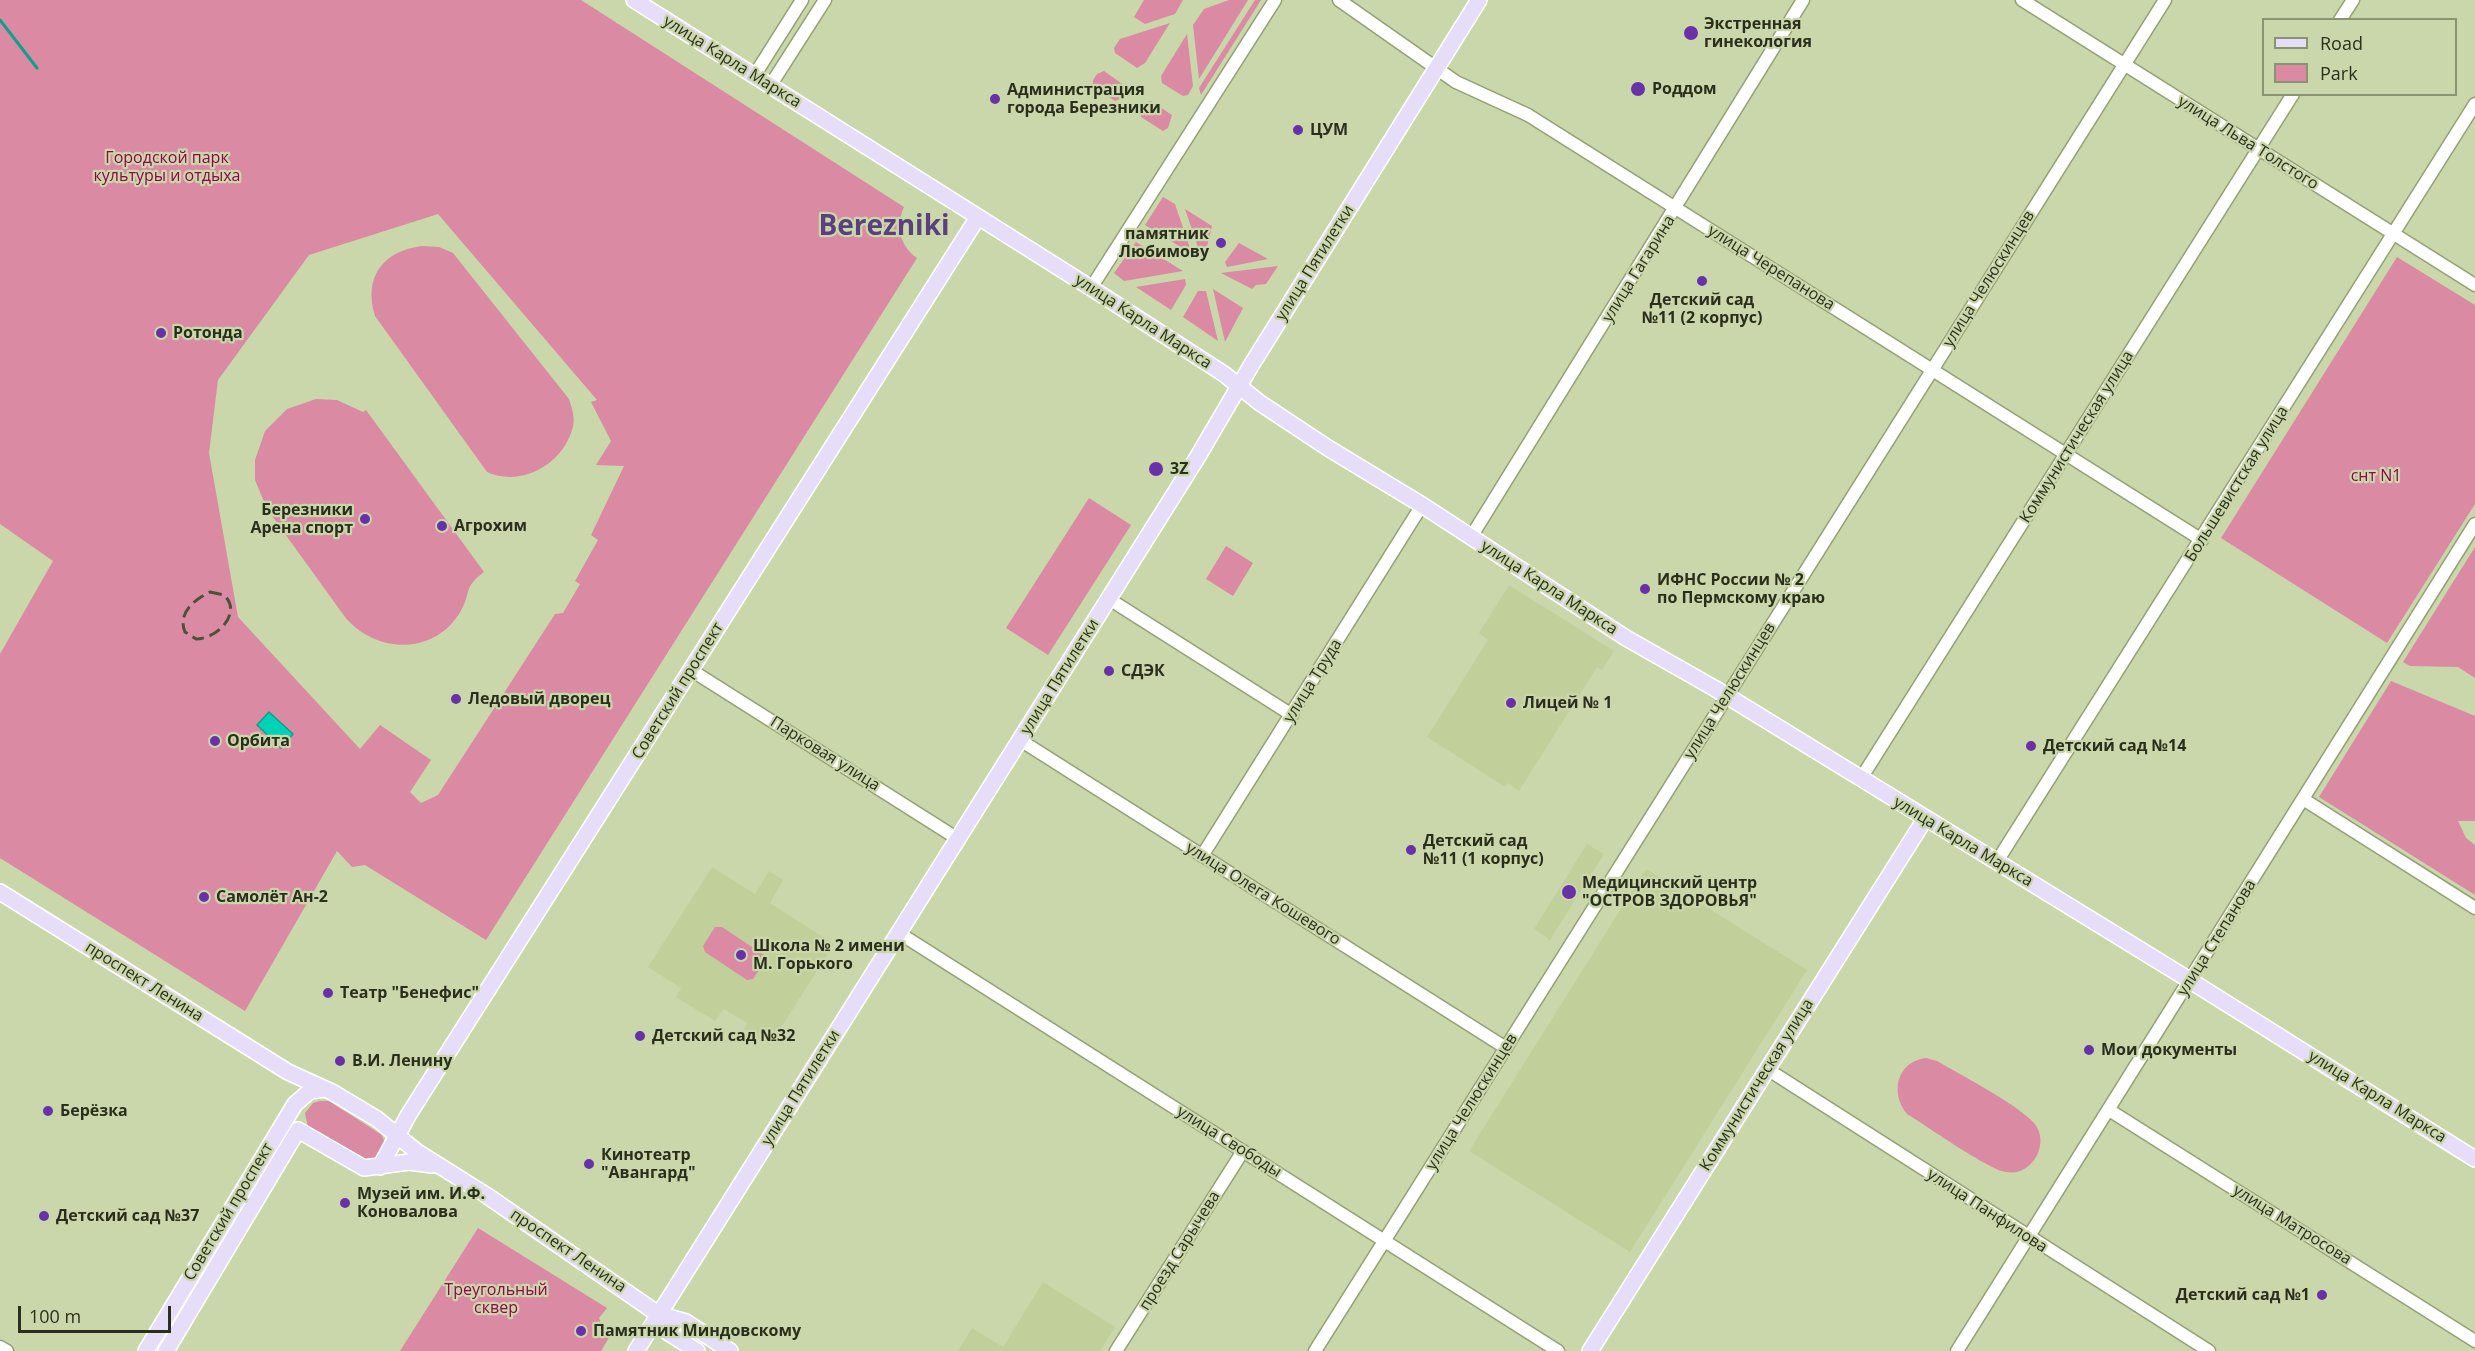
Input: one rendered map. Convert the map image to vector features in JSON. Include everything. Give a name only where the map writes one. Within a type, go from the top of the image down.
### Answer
[{"type":"main road","name":"улица Карла Маркса","points":[[634,0],[1091,288],[1318,442],[1422,505],[1626,638],[2190,980],[2475,1159]]},
{"type":"main road","name":"улица Пятилетки","points":[[636,1351],[1109,599],[1479,0]]},
{"type":"main road","name":"Советский проспект","points":[[380,1167],[409,1114],[978,217]]},
{"type":"main road","name":"Коммунистическая улица","points":[[1590,1351],[1925,819]]},
{"type":"main road","name":"проспект Ленина","points":[[0,892],[288,1072],[325,1089],[377,1119],[446,1170],[658,1314],[686,1322],[730,1351]]},
{"type":"main road","points":[[288,1072],[293,1079],[298,1130]]},
{"type":"main road","name":"Советский проспект","points":[[146,1351],[295,1104],[310,1091],[325,1089]]},
{"type":"main road","name":"Советский проспект","points":[[166,1351],[298,1130]]},
{"type":"main road","name":"проспект Ленина","points":[[298,1130],[356,1165],[370,1169],[421,1162],[446,1170]]},
{"type":"main road","name":"проспект Ленина","points":[[658,1314],[667,1332],[698,1351]]},
{"type":"street","points":[[754,76],[802,0]]},
{"type":"street","points":[[770,86],[825,0]]},
{"type":"street","points":[[1091,288],[1275,0]]},
{"type":"street","name":"улица Черепанова","points":[[1339,0],[1456,82],[1528,115],[1667,205],[1677,209],[2202,540]]},
{"type":"street","name":"улица Гагарина","points":[[1472,537],[1677,209],[1803,0]]},
{"type":"street","name":"улица Льва Толстого","points":[[2022,0],[2475,285]]},
{"type":"street","name":"улица Челюскинцев","points":[[1314,1351],[2165,0]]},
{"type":"street","points":[[2341,18],[2353,0]]},
{"type":"street","name":"Коммунистическая улица","points":[[1860,780],[2292,96]]},
{"type":"street","name":"Большевистская улица","points":[[1996,863],[2202,540],[2475,104]]},
{"type":"street","name":"улица Труда","points":[[1203,856],[1422,505]]},
{"type":"street","name":"улица Степанова","points":[[1957,1351],[2475,524]]},
{"type":"street","points":[[1109,599],[1292,715]]},
{"type":"street","name":"Парковая улица","points":[[691,670],[958,839]]},
{"type":"street","name":"улица Олега Кошевого","points":[[1020,741],[1506,1048]]},
{"type":"street","points":[[2303,800],[2475,908]]},
{"type":"street","name":"улица Свободы","points":[[899,933],[1558,1351]]},
{"type":"street","name":"улица Панфилова","points":[[1767,1069],[2028,1238],[2209,1351]]},
{"type":"street","name":"улица Матросова","points":[[2109,1110],[2475,1341]]},
{"type":"street","name":"проезд Сарычева","points":[[1116,1351],[1243,1151]]},
{"type":"street","points":[[0,1347],[7,1351]]},
{"type":"shaded area","name":"Лицей № 1","points":[[1509,585],[1614,651],[1602,670],[1597,667],[1519,791],[1508,783],[1505,787],[1427,737],[1488,640],[1479,633]]},
{"type":"shaded area","name":"Медицинский центр \"ОСТРОВ ЗДОРОВЬЯ\"","points":[[1587,844],[1604,854],[1550,940],[1534,929]]},
{"type":"shaded area","name":"Школа № 2 имени М. Горького","points":[[712,867],[755,894],[769,871],[783,880],[770,903],[834,944],[770,1045],[744,1029],[747,1023],[724,1009],[715,1021],[676,997],[681,988],[648,967]]},
{"type":"shaded area","points":[[1646,869],[1807,970],[1630,1252],[1469,1151]]},
{"type":"shaded area","points":[[1043,1282],[1115,1327],[1100,1351],[958,1351],[972,1328],[1003,1347]]},
{"type":"green space","name":"Городской парк культуры и отдыха","points":[[0,0],[581,0],[904,207],[900,221],[901,235],[907,248],[917,258],[486,940],[365,865],[352,867],[337,851],[245,1011],[0,858],[0,654],[53,561],[0,524]],"holes":[[[438,214],[597,400],[591,402],[611,441],[596,465],[624,466],[591,535],[598,540],[575,581],[580,584],[563,613],[555,614],[438,795],[421,803],[410,792],[431,760],[380,725],[360,749],[238,617],[209,453],[218,380],[309,255]]]},
{"type":"green space","points":[[1144,0],[1183,0],[1175,14],[1145,24],[1134,17]]},
{"type":"green space","points":[[1229,0],[1248,0],[1199,79],[1193,25],[1204,9]]},
{"type":"green space","points":[[1255,0],[1261,0],[1201,95],[1199,88]]},
{"type":"green space","points":[[1170,23],[1145,63],[1137,68],[1115,53],[1114,48],[1120,39]]},
{"type":"green space","points":[[1187,34],[1193,86],[1188,95],[1183,96],[1162,83],[1161,76]]},
{"type":"green space","points":[[1104,71],[1125,86],[1120,99],[1115,101],[1093,87],[1093,80],[1097,74]]},
{"type":"green space","points":[[1151,101],[1172,115],[1168,128],[1163,131],[1141,117],[1140,110],[1144,103]]},
{"type":"green space","points":[[1163,197],[1175,204],[1192,254],[1145,225]]},
{"type":"green space","points":[[1185,209],[1212,226],[1206,251],[1200,253]]},
{"type":"green space","points":[[1136,242],[1183,271],[1124,281],[1114,273]]},
{"type":"green space","points":[[1239,243],[1268,259],[1227,267],[1225,262]]},
{"type":"green space","points":[[422,246],[439,247],[453,253],[569,399],[574,422],[567,443],[559,454],[538,470],[513,477],[487,472],[375,316],[372,289],[379,268],[397,254]]},
{"type":"green space","name":"снт N1","points":[[2397,257],[2475,305],[2475,504],[2387,643],[2221,538]]},
{"type":"green space","points":[[1278,266],[1266,284],[1256,285],[1252,289],[1221,273]]},
{"type":"green space","points":[[1185,279],[1186,285],[1171,310],[1136,287]]},
{"type":"green space","points":[[1213,289],[1243,308],[1225,342]]},
{"type":"green space","points":[[1198,291],[1206,291],[1218,341],[1183,317]]},
{"type":"green space","points":[[316,399],[337,400],[363,412],[366,410],[484,572],[470,587],[459,614],[448,628],[434,637],[419,643],[403,645],[372,638],[357,629],[345,617],[267,509],[255,480],[255,460],[265,431],[287,409]]},
{"type":"green space","points":[[1089,498],[1131,525],[1048,655],[1006,628]]},
{"type":"green space","points":[[1226,546],[1253,563],[1233,596],[1206,579]]},
{"type":"green space","points":[[2475,547],[2475,678],[2458,667],[2410,666],[2403,662]]},
{"type":"green space","points":[[2391,681],[2475,716],[2475,821],[2458,821],[2466,838],[2475,845],[2475,895],[2319,797]]},
{"type":"green space","points":[[715,927],[722,927],[764,955],[765,961],[753,979],[747,980],[705,952],[703,946]]},
{"type":"green space","points":[[1926,1058],[1937,1061],[1988,1090],[2015,1107],[2034,1123],[2039,1131],[2040,1140],[2036,1157],[2031,1164],[2015,1172],[1997,1169],[1907,1114],[1899,1097],[1899,1080],[1908,1065]]},
{"type":"green space","points":[[329,1101],[382,1135],[385,1144],[382,1156],[368,1163],[308,1127],[305,1113],[313,1103]]},
{"type":"green space","name":"Треугольный сквер","points":[[478,1228],[607,1308],[599,1318],[604,1331],[612,1333],[601,1351],[400,1351]]},
{"type":"water","points":[[269,712],[293,734],[281,748],[257,725]]},
{"type":"waterway","points":[[0,20],[37,68]]},
{"type":"railway","points":[[210,592],[224,595],[231,609],[229,617],[225,624],[212,635],[196,639],[185,632],[183,619],[189,607],[210,592]]},
{"type":"place","name":"Экстренная гинекология","points":[[1691,33]]},
{"type":"place","name":"Роддом","points":[[1638,89]]},
{"type":"place","name":"Администрация города Березники","points":[[995,99]]},
{"type":"place","name":"ЦУМ","points":[[1298,130]]},
{"type":"place","name":"памятник Любимову","points":[[1221,243]]},
{"type":"place","name":"Детский сад №11 (2 корпус)","points":[[1702,281]]},
{"type":"place","name":"Ротонда","points":[[161,333]]},
{"type":"place","name":"3Z","points":[[1156,469]]},
{"type":"place","name":"Березники Арена спорт","points":[[365,519]]},
{"type":"place","name":"Агрохим","points":[[442,526]]},
{"type":"place","name":"ИФНС России № 2 по Пермскому краю","points":[[1645,589]]},
{"type":"place","name":"СДЭК","points":[[1109,671]]},
{"type":"place","name":"Ледовый дворец","points":[[456,699]]},
{"type":"place","name":"Лицей № 1","points":[[1511,703]]},
{"type":"place","name":"Орбита","points":[[215,741]]},
{"type":"place","name":"Детский сад №14","points":[[2031,746]]},
{"type":"place","name":"Детский сад №11 (1 корпус)","points":[[1411,850]]},
{"type":"place","name":"Медицинский центр \"ОСТРОВ ЗДОРОВЬЯ\"","points":[[1569,892]]},
{"type":"place","name":"Самолёт Ан-2","points":[[204,897]]},
{"type":"place","name":"Школа № 2 имени М. Горького","points":[[741,955]]},
{"type":"place","name":"Театр \"Бенефис\"","points":[[328,993]]},
{"type":"place","name":"Детский сад №32","points":[[640,1036]]},
{"type":"place","name":"Мои документы","points":[[2089,1050]]},
{"type":"place","name":"В.И. Ленину","points":[[340,1061]]},
{"type":"place","name":"Берёзка","points":[[48,1111]]},
{"type":"place","name":"Кинотеатр \"Авангард\"","points":[[589,1164]]},
{"type":"place","name":"Музей им. И.Ф. Коновалова","points":[[345,1203]]},
{"type":"place","name":"Детский сад №37","points":[[44,1216]]},
{"type":"place","name":"Детский сад №1","points":[[2322,1295]]},
{"type":"place","name":"Памятник Миндовскому","points":[[581,1331]]},
{"type":"district","name":"Berezniki","points":[[884,227]]}]
